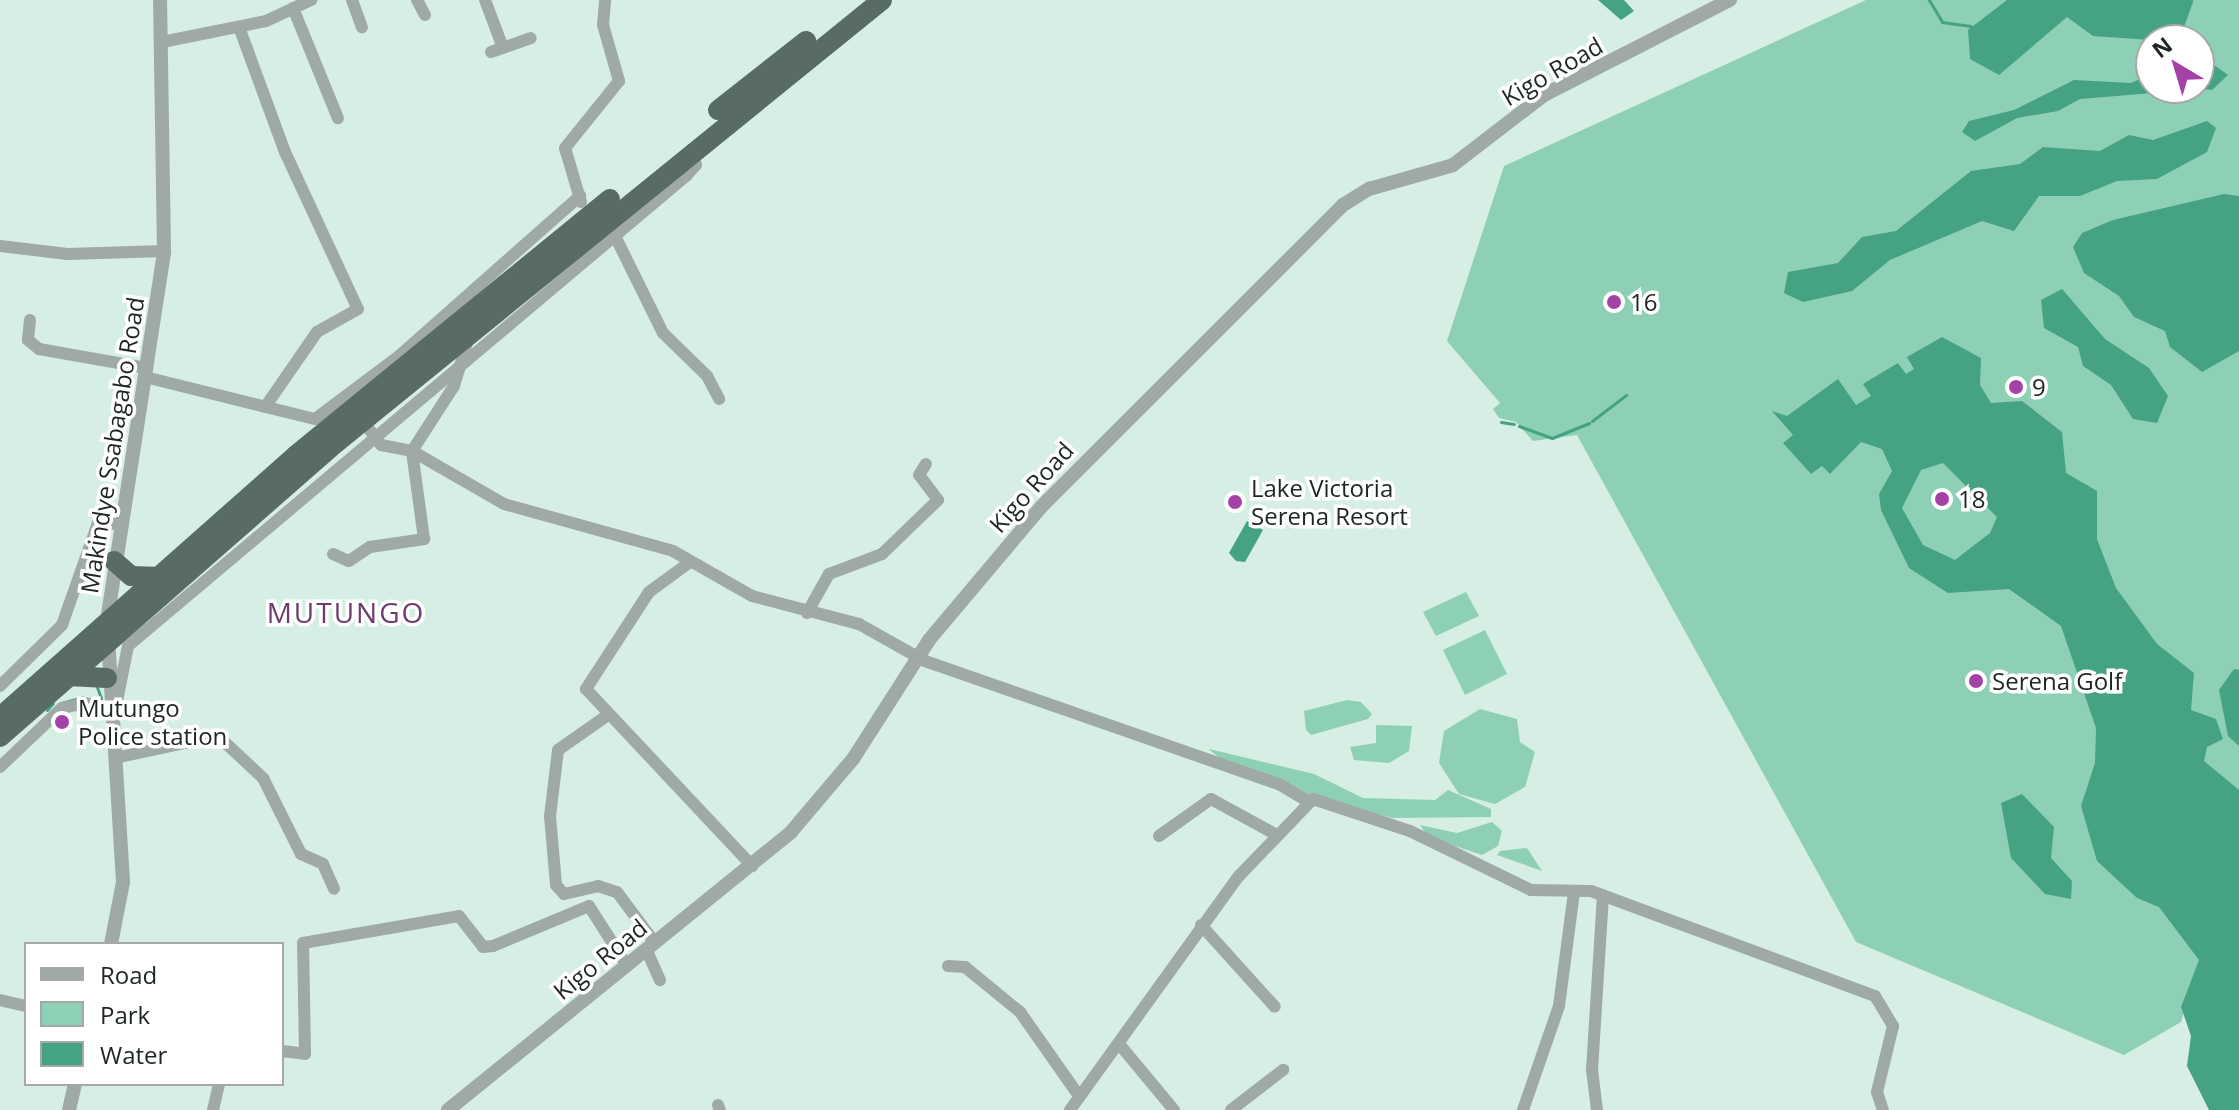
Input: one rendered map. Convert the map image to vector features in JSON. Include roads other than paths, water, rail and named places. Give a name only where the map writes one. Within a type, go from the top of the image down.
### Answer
[{"type":"highway","points":[[0,737],[68,676],[154,577],[586,219],[860,0]]},
{"type":"highway","points":[[0,717],[469,336],[691,150],[882,0]]},
{"type":"highway","points":[[114,561],[131,576],[154,577]]},
{"type":"highway","points":[[68,676],[107,678]]},
{"type":"street","name":"Makindye Ssabagabo Road","points":[[111,942],[123,882],[107,678],[108,630],[118,524],[164,251],[160,0]]},
{"type":"street","points":[[162,42],[239,27],[311,0]]},
{"type":"street","points":[[352,0],[362,27]]},
{"type":"street","points":[[417,0],[425,15]]},
{"type":"street","points":[[485,0],[497,50],[531,38]]},
{"type":"street","points":[[586,219],[565,148],[619,81],[603,25],[605,0]]},
{"type":"street","name":"Kigo Road","points":[[448,1110],[626,964],[752,866],[832,786],[917,656],[1074,470],[1343,205],[1369,189],[1453,165],[1544,95],[1730,0]]},
{"type":"street","points":[[293,8],[338,118]]},
{"type":"street","points":[[239,27],[285,152],[358,309],[317,332],[265,407]]},
{"type":"street","points":[[334,889],[323,864],[301,854],[263,778],[218,736],[115,751],[128,646],[616,238],[696,165],[691,150]]},
{"type":"street","points":[[30,320],[28,340],[39,349],[191,382],[265,407],[315,419],[399,356],[580,196]]},
{"type":"street","points":[[616,238],[663,333],[719,399]]},
{"type":"street","points":[[0,246],[68,254],[164,251]]},
{"type":"street","points":[[333,554],[349,561],[370,547],[424,539],[412,451],[462,368],[469,336]]},
{"type":"street","points":[[363,421],[376,440],[412,451],[504,504],[535,507],[690,562],[752,596],[879,632],[917,656],[1279,784],[1307,801],[1410,831],[1531,890],[1603,895],[1875,996],[1893,1026],[1877,1092],[1883,1110]]},
{"type":"street","points":[[807,613],[829,574],[882,554],[938,500],[919,475],[926,464]]},
{"type":"street","points":[[0,686],[62,625],[98,523],[118,524]]},
{"type":"street","points":[[690,562],[649,592],[587,682],[605,717],[752,866]]},
{"type":"street","points":[[0,767],[62,708],[85,703],[110,711]]},
{"type":"street","points":[[605,717],[558,750],[550,827],[556,885],[564,894],[598,886],[617,892],[651,947],[660,980]]},
{"type":"street","points":[[1159,836],[1208,799],[1273,833]]},
{"type":"street","points":[[1070,1110],[1120,1045],[1201,925],[1273,833],[1307,801]]},
{"type":"street","points":[[1523,1110],[1559,1006],[1574,892]]},
{"type":"street","points":[[1597,1110],[1592,1070],[1603,895]]},
{"type":"street","points":[[284,1051],[305,1054],[303,943],[459,916],[483,947],[493,946],[589,906],[626,964]]},
{"type":"street","points":[[1201,925],[1275,1007]]},
{"type":"street","points":[[948,966],[965,967],[1020,1012],[1079,1096]]},
{"type":"street","points":[[0,1000],[24,1006]]},
{"type":"street","points":[[1120,1045],[1174,1110]]},
{"type":"street","points":[[1231,1110],[1283,1070]]},
{"type":"street","points":[[69,1110],[75,1086]]},
{"type":"street","points":[[213,1110],[219,1086]]},
{"type":"water","points":[[1598,0],[1624,0],[1634,11],[1621,20]]},
{"type":"water","points":[[2007,0],[2193,0],[2185,24],[2135,24],[2135,39],[2093,36],[2067,17],[1999,75],[1970,59],[1968,30]]},
{"type":"water","points":[[2215,66],[2228,75],[2215,87]]},
{"type":"water","points":[[2074,80],[2135,81],[2135,94],[2080,99],[2058,111],[2017,118],[1975,141],[1962,132],[1969,121],[2014,110]]},
{"type":"water","points":[[2207,121],[2216,128],[2207,152],[2157,179],[2117,181],[2080,196],[2039,196],[2014,231],[1982,221],[1890,260],[1852,291],[1803,302],[1784,293],[1788,272],[1838,263],[1862,237],[1896,231],[1971,171],[2020,164],[2043,147],[2100,151],[2129,135],[2153,140]]},
{"type":"water","points":[[2224,194],[2239,196],[2239,351],[2202,372],[2170,347],[2165,331],[2134,317],[2119,296],[2084,273],[2073,247],[2082,233],[2113,220]]},
{"type":"water","points":[[2062,289],[2105,339],[2149,368],[2168,396],[2157,423],[2133,419],[2111,385],[2083,366],[2078,347],[2044,328],[2041,300]]},
{"type":"water","points":[[1942,337],[1981,358],[1980,385],[1991,403],[2022,401],[2062,432],[2066,473],[2097,491],[2097,539],[2116,588],[2157,644],[2194,673],[2191,710],[2216,719],[2223,739],[2207,747],[2204,761],[2239,790],[2239,1110],[2209,1110],[2187,1066],[2191,1036],[2181,1007],[2199,960],[2159,907],[2137,898],[2097,861],[2081,806],[2095,763],[2096,728],[2061,626],[2009,589],[1948,593],[1909,568],[1881,510],[1879,494],[1892,471],[1882,449],[1861,442],[1830,474],[1822,466],[1811,474],[1783,443],[1793,435],[1772,411],[1787,416],[1838,379],[1856,405],[1871,396],[1863,384],[1898,363],[1906,374],[1914,369],[1907,357]],"holes":[[[1943,463],[1997,517],[1990,533],[1955,560],[1923,545],[1902,508],[1921,470]]]},
{"type":"water","points":[[1247,521],[1263,530],[1245,562],[1236,561],[1229,553]]},
{"type":"water","points":[[2234,669],[2239,670],[2239,746],[2228,736],[2219,690]]},
{"type":"water","points":[[2022,794],[2054,827],[2051,858],[2072,881],[2071,899],[2045,894],[2011,858],[2001,803]]},
{"type":"waterway","points":[[1929,0],[1942,22],[1971,26]]},
{"type":"waterway","points":[[1592,421],[1626,395]]},
{"type":"waterway","points":[[1501,422],[1514,424]]},
{"type":"waterway","points":[[1519,426],[1552,438],[1589,423]]},
{"type":"waterway","points":[[94,700],[101,698],[97,687]]},
{"type":"waterway","points":[[61,703],[83,697]]},
{"type":"waterway","points":[[47,710],[53,703]]},
{"type":"place","name":"16","points":[[1614,302]]},
{"type":"place","name":"9","points":[[2016,387]]},
{"type":"place","name":"18","points":[[1942,499]]},
{"type":"place","name":"Lake Victoria Serena Resort","points":[[1235,502]]},
{"type":"place","name":"Serena Golf","points":[[1976,681]]},
{"type":"place","name":"Mutungo Police station","points":[[62,722]]},
{"type":"district","name":"MUTUNGO","points":[[346,612]]}]
